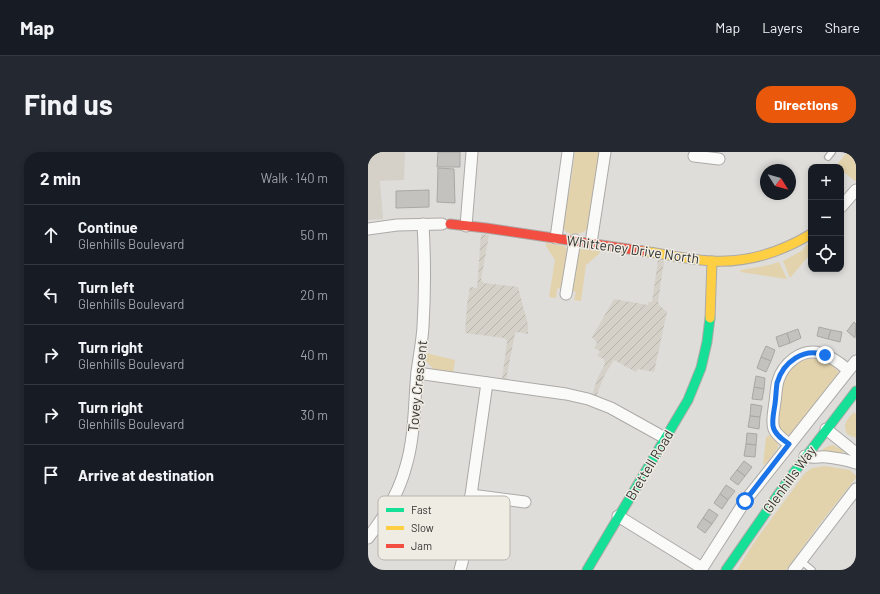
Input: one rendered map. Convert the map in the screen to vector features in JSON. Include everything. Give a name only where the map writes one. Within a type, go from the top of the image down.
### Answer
[{"type":"main road","name":"Whitteney Drive North","points":[[446,224],[575,240],[712,261],[748,258],[778,252],[808,236]]},
{"type":"main road","name":"Brettell Road","points":[[587,570],[688,400],[701,370],[710,312],[712,261]]},
{"type":"main road","name":"Glenhills Way","points":[[726,570],[753,528],[805,456],[856,392]]},
{"type":"street","points":[[466,226],[472,152]]},
{"type":"street","points":[[556,238],[568,152]]},
{"type":"street","points":[[591,243],[605,152]]},
{"type":"street","points":[[694,156],[713,156]]},
{"type":"street","points":[[844,204],[856,190]]},
{"type":"street","name":"Tovey Crescent","points":[[395,496],[406,465],[414,420],[417,373],[423,328],[423,224]]},
{"type":"street","points":[[368,229],[397,225],[446,224]]},
{"type":"street","points":[[565,294],[575,240]]},
{"type":"street","points":[[789,444],[778,435],[773,426],[777,383],[783,369],[794,359],[806,353],[812,352],[830,357],[848,370]]},
{"type":"street","points":[[618,516],[702,569],[745,501],[856,360]]},
{"type":"street","points":[[417,373],[566,394],[588,399],[611,408],[665,438]]},
{"type":"street","points":[[479,496],[471,495],[487,383]]},
{"type":"street","points":[[826,429],[856,453]]},
{"type":"street","points":[[805,456],[814,458],[838,458],[856,463]]},
{"type":"street","points":[[797,565],[856,489]]},
{"type":"street","points":[[510,500],[525,502]]},
{"type":"street","name":"Tovey Crescent","points":[[368,538],[378,525]]},
{"type":"street","points":[[460,570],[463,560]]},
{"type":"lane","points":[[797,565],[812,570]]},
{"type":"shaded area","points":[[368,152],[405,152],[404,180],[380,181],[383,219],[368,220]]},
{"type":"shaded area","points":[[575,152],[601,152],[590,227],[578,234],[567,232],[562,224],[566,194],[569,194]]},
{"type":"shaded area","points":[[847,152],[856,152],[856,180],[855,181],[844,172],[844,164],[838,164]]},
{"type":"shaded area","points":[[481,234],[489,235],[481,280],[484,283],[518,287],[528,325],[528,334],[518,332],[515,333],[506,380],[502,380],[507,341],[504,338],[465,333],[470,287],[477,288]]},
{"type":"shaded area","points":[[546,243],[565,246],[568,253],[562,288],[557,289],[556,298],[549,297],[555,260],[546,246]]},
{"type":"shaded area","points":[[808,244],[808,257],[790,278],[783,261],[803,250]]},
{"type":"shaded area","points":[[581,249],[600,251],[599,254],[586,265],[581,301],[574,300],[576,292],[571,289],[579,251]]},
{"type":"shaded area","points":[[658,260],[664,261],[658,302],[659,305],[667,312],[654,372],[638,369],[636,372],[614,360],[604,376],[596,397],[592,395],[598,377],[605,364],[604,359],[597,356],[600,351],[594,348],[597,343],[592,337],[614,299],[648,305],[648,302],[652,302]]},
{"type":"shaded area","points":[[779,262],[787,279],[740,272],[741,270]]},
{"type":"shaded area","points":[[426,353],[455,360],[453,374],[435,371],[426,361]]},
{"type":"shaded area","points":[[816,359],[829,363],[839,372],[791,433],[787,435],[783,434],[777,426],[780,390],[783,381],[792,366],[802,360]]},
{"type":"shaded area","points":[[854,412],[856,414],[856,438],[847,434],[845,427],[847,419]]},
{"type":"shaded area","points":[[770,435],[778,442],[778,448],[763,465],[766,437]]},
{"type":"shaded area","points":[[833,445],[844,451],[841,455],[821,453],[825,448]]},
{"type":"shaded area","points":[[825,466],[850,470],[856,478],[786,570],[737,570],[755,541],[805,473],[812,468]]},
{"type":"building","points":[[438,152],[460,152],[460,167],[437,167]]},
{"type":"building","points":[[438,168],[454,169],[455,203],[437,202]]},
{"type":"building","points":[[429,190],[429,207],[396,208],[396,191]]},
{"type":"building","points":[[854,322],[856,324],[855,338],[847,331]]},
{"type":"building","points":[[819,327],[831,330],[828,339],[817,336]]},
{"type":"building","points":[[798,329],[801,338],[790,343],[787,333]]},
{"type":"building","points":[[831,330],[842,332],[840,342],[828,339]]},
{"type":"building","points":[[787,333],[790,343],[779,347],[776,337]]},
{"type":"building","points":[[766,346],[775,350],[771,361],[761,357]]},
{"type":"building","points":[[761,357],[771,361],[766,372],[757,368]]},
{"type":"building","points":[[756,376],[765,378],[764,389],[754,387]]},
{"type":"building","points":[[754,387],[764,389],[762,400],[752,399]]},
{"type":"building","points":[[751,404],[762,406],[760,417],[750,416]]},
{"type":"building","points":[[750,416],[760,417],[759,429],[748,427]]},
{"type":"building","points":[[747,433],[757,434],[756,445],[746,444]]},
{"type":"building","points":[[746,444],[756,445],[755,457],[744,456]]},
{"type":"building","points":[[744,461],[752,467],[745,476],[737,470]]},
{"type":"building","points":[[737,470],[745,476],[738,485],[730,479]]},
{"type":"building","points":[[726,485],[735,491],[728,500],[720,494]]},
{"type":"building","points":[[720,494],[728,500],[722,509],[714,503]]},
{"type":"building","points":[[709,509],[718,515],[712,524],[703,518]]},
{"type":"building","points":[[703,518],[712,524],[705,533],[697,527]]},
{"type":"traffic: fast","points":[[587,570],[688,400],[701,368],[707,342],[710,318]]},
{"type":"traffic: fast","points":[[726,570],[789,479],[856,391]]},
{"type":"traffic: slow","points":[[642,251],[703,260],[738,260],[776,251],[808,236]]},
{"type":"traffic: slow","points":[[710,318],[712,261]]},
{"type":"traffic: jam","points":[[450,224],[642,251]]},
{"type":"route","points":[[745,501],[789,444],[778,435],[773,426],[777,383],[783,369],[788,363],[800,355],[812,352],[825,355]]}]
